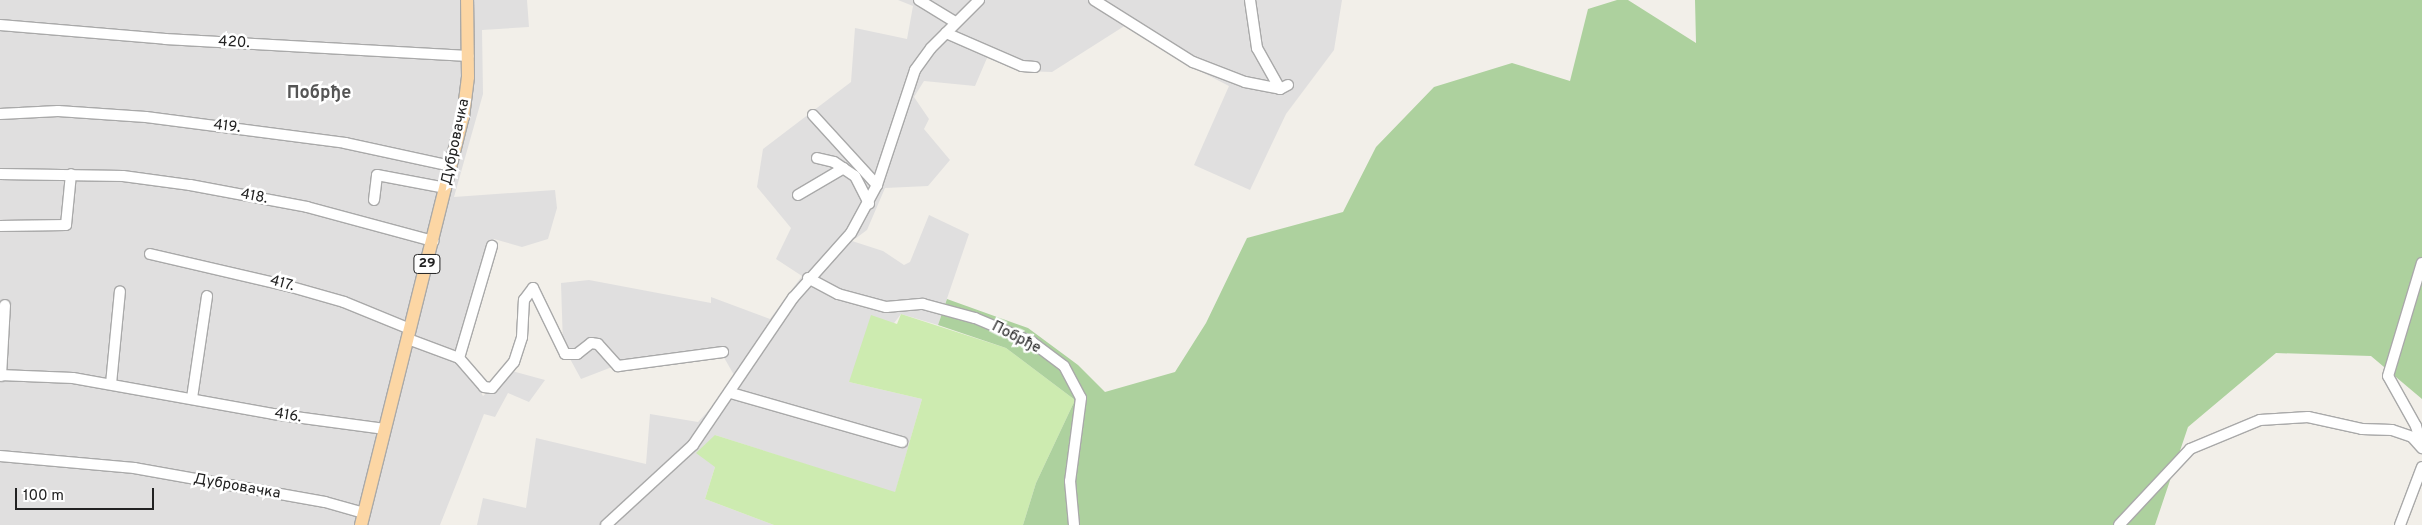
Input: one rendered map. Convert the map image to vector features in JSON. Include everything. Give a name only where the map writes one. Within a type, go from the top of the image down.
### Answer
[{"type":"main road","name":"Дубровачка","points":[[362,519],[452,166],[467,90],[469,56],[468,0]]},
{"type":"street","points":[[919,0],[955,22]]},
{"type":"street","points":[[606,525],[694,445],[808,278],[851,233],[869,204],[877,185],[915,70],[955,22],[979,0]]},
{"type":"street","points":[[1094,0],[1193,62],[1245,82],[1284,87],[1257,48],[1250,0]]},
{"type":"street","name":"420.","points":[[0,25],[165,39],[469,56]]},
{"type":"street","points":[[946,33],[1022,66],[1035,67]]},
{"type":"street","name":"419.","points":[[0,114],[58,111],[146,117],[346,143],[452,166]]},
{"type":"street","points":[[813,116],[877,185]]},
{"type":"street","points":[[817,158],[844,168],[855,176],[869,204]]},
{"type":"street","points":[[798,195],[844,168]]},
{"type":"street","name":"418.","points":[[0,174],[71,174],[190,185],[307,207],[433,241]]},
{"type":"street","points":[[0,226],[66,225],[71,174]]},
{"type":"street","points":[[374,200],[377,175],[446,188]]},
{"type":"street","points":[[459,358],[492,246]]},
{"type":"street","name":"417.","points":[[150,254],[316,294],[409,334]]},
{"type":"street","points":[[2422,263],[2388,376],[2416,426],[2422,448]]},
{"type":"street","name":"Побрђе","points":[[808,278],[838,294],[886,307],[923,304],[975,318],[1032,342],[1064,366],[1081,398],[1070,482],[1074,525]]},
{"type":"street","points":[[409,334],[459,358],[484,387],[492,388],[514,362],[522,337],[524,300],[533,288],[566,354],[577,354],[591,343],[598,344],[618,366],[723,352]]},
{"type":"street","points":[[111,384],[120,291]]},
{"type":"street","points":[[192,398],[207,296]]},
{"type":"street","name":"416.","points":[[5,305],[1,376],[111,384],[273,414],[385,429]]},
{"type":"street","points":[[731,393],[902,442]]},
{"type":"street","points":[[2119,525],[2190,449],[2260,420],[2308,417],[2362,429],[2392,430],[2412,437],[2422,448]]},
{"type":"street","name":"Дубровачка","points":[[0,456],[134,468],[325,502],[362,519]]},
{"type":"street","points":[[2400,525],[2422,467]]},
{"type":"shaded area","points":[[0,0],[527,0],[529,27],[482,30],[483,94],[454,197],[555,190],[557,208],[548,239],[522,247],[494,239],[464,361],[483,396],[512,371],[545,380],[529,402],[508,393],[495,417],[484,414],[440,525],[0,525]]},
{"type":"shaded area","points":[[898,0],[1342,0],[1334,50],[1286,114],[1250,190],[1194,165],[1229,86],[1188,65],[1126,25],[1052,72],[1020,71],[987,58],[975,86],[924,81],[914,97],[929,119],[924,129],[950,160],[928,186],[885,188],[867,230],[852,241],[883,251],[904,265],[910,262],[929,215],[969,234],[938,325],[901,314],[849,382],[922,399],[895,493],[715,435],[715,467],[705,499],[774,525],[477,525],[483,498],[526,508],[536,438],[646,464],[650,414],[698,422],[731,386],[734,375],[718,347],[625,362],[581,379],[563,346],[561,283],[589,280],[711,303],[711,297],[770,319],[802,276],[776,259],[791,228],[757,187],[763,149],[851,82],[855,28],[907,39],[913,6]]},
{"type":"green space","points":[[1617,0],[1628,0],[1696,43],[1695,0],[2422,0],[2422,399],[2371,356],[2276,353],[2188,427],[2155,525],[1023,525],[1036,483],[1075,400],[1006,348],[938,325],[947,299],[1028,328],[1078,365],[1105,392],[1175,372],[1206,323],[1247,238],[1343,212],[1376,147],[1434,87],[1512,63],[1570,81],[1588,9]]},
{"type":"green space","points":[[901,314],[1006,348],[1075,400],[1036,483],[1023,525],[774,525],[705,499],[715,467],[696,453],[715,435],[895,492],[922,399],[849,382],[871,315],[897,324]]},
{"type":"district","name":"Побрђе","points":[[319,94]]}]
